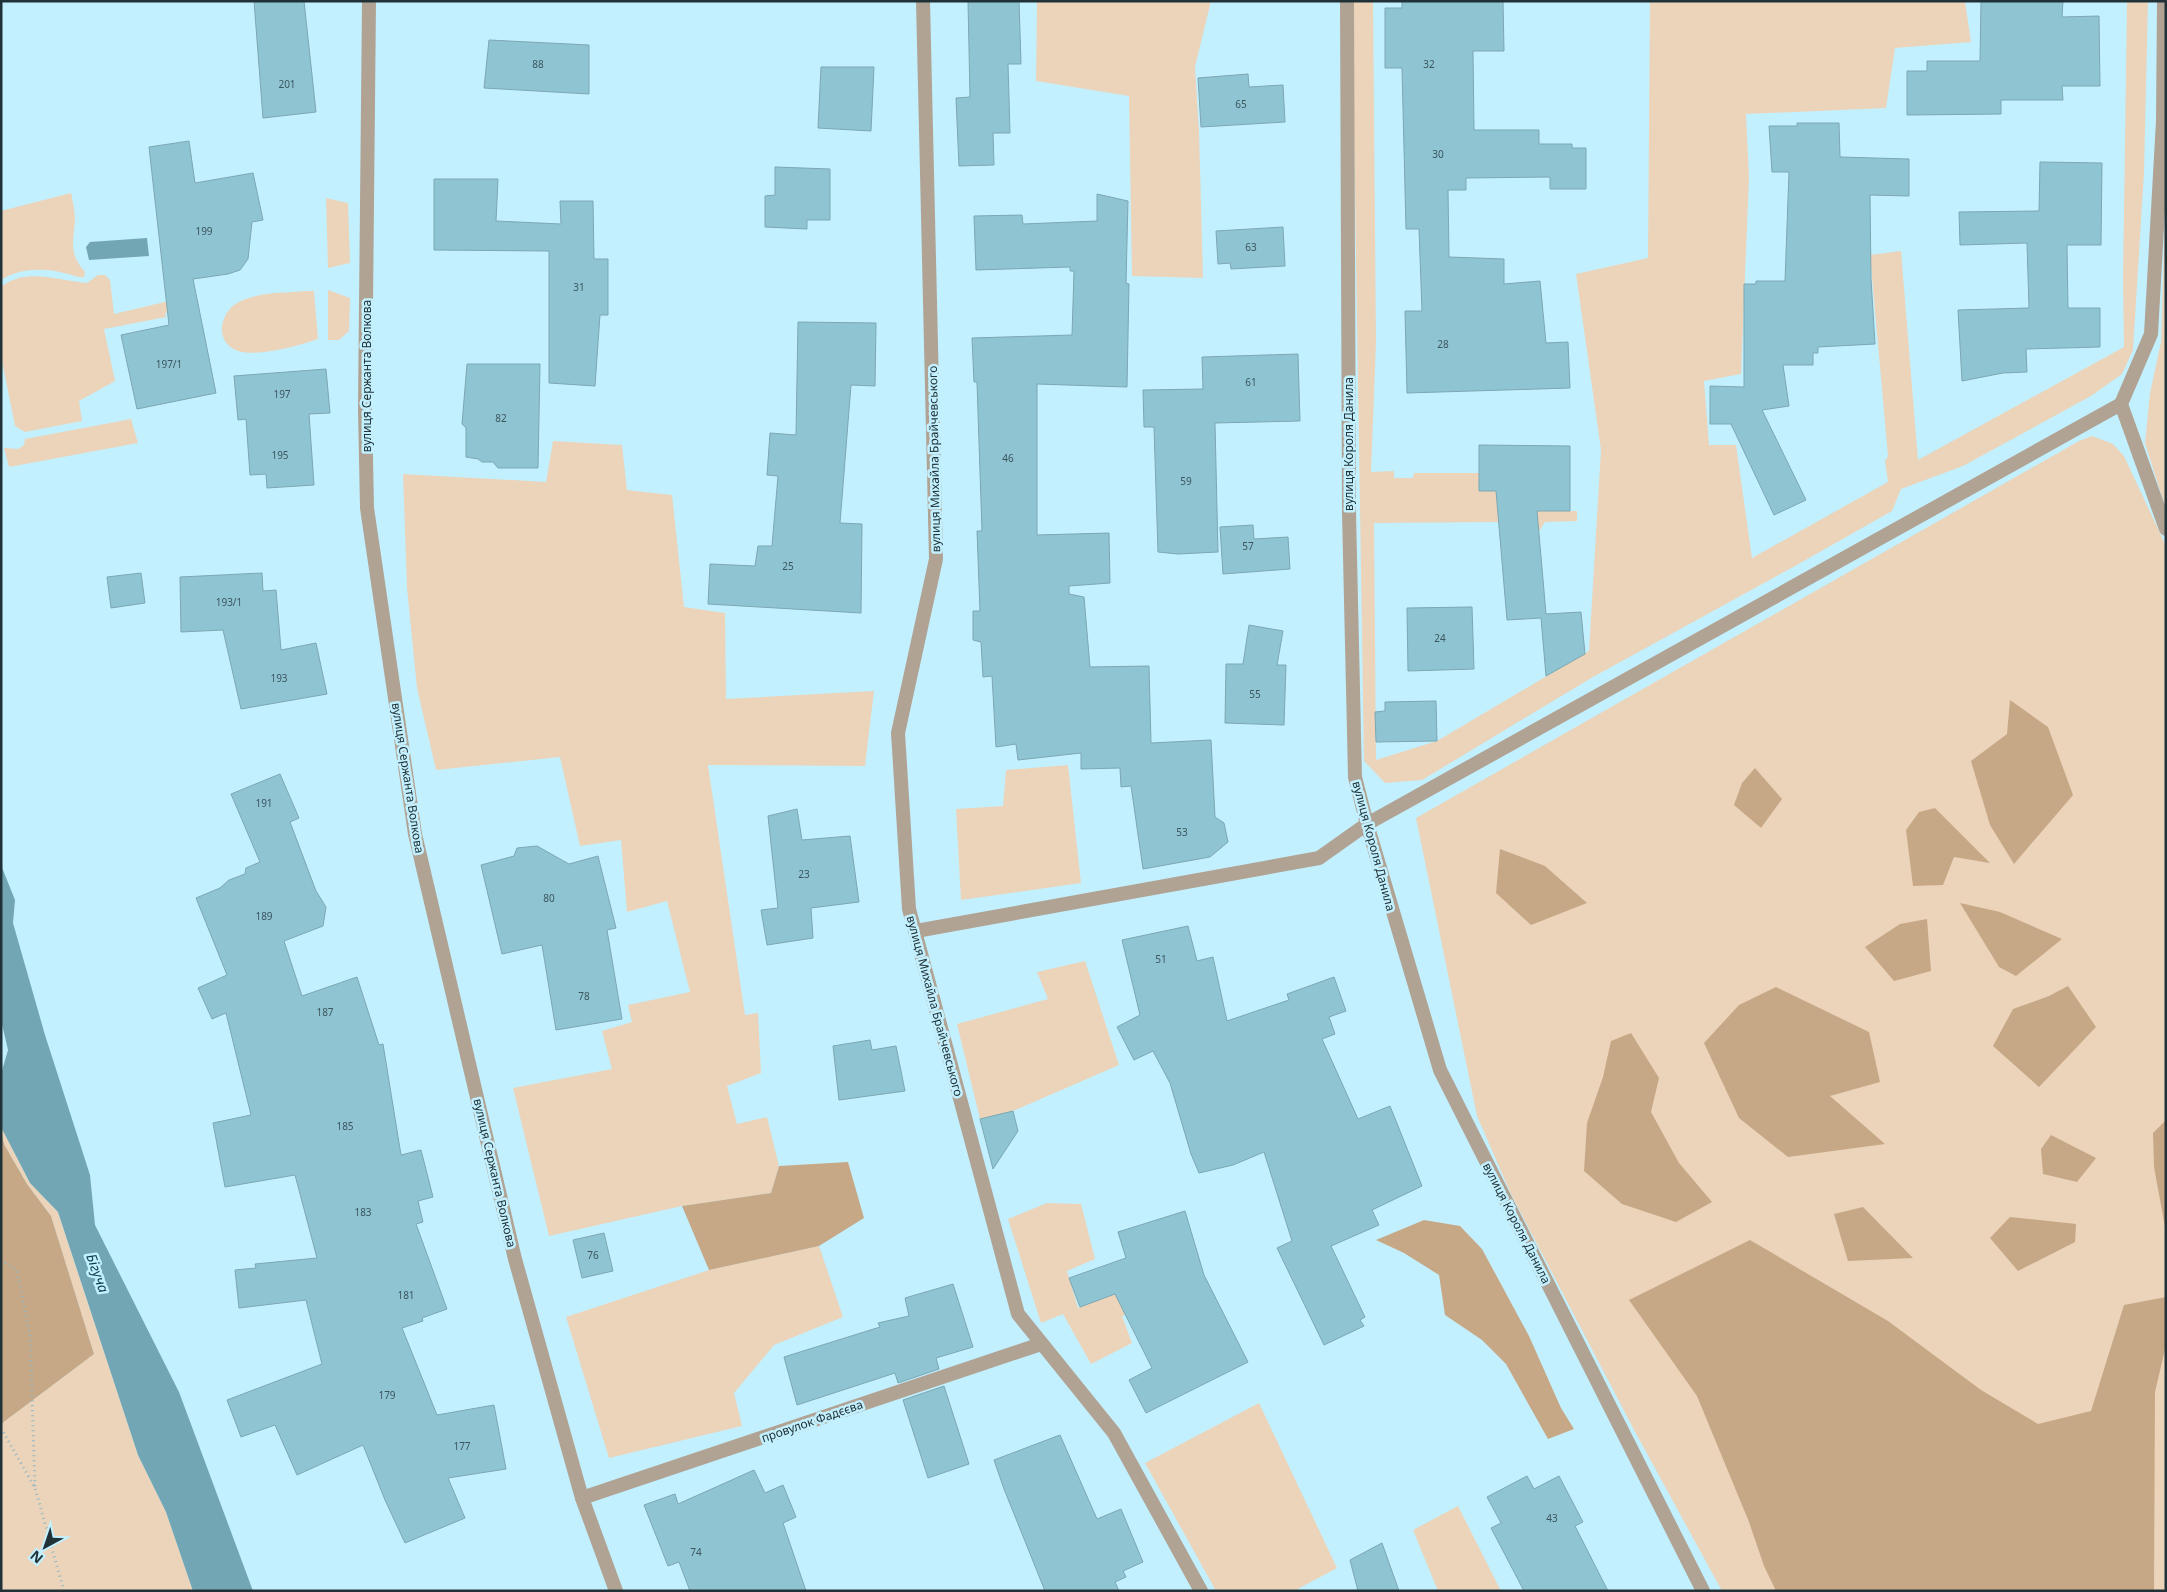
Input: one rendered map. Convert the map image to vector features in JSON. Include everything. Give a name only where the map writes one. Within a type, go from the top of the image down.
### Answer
[{"type":"street","name":"вулиця Сержанта Волкова","points":[[369,1],[365,398],[367,508],[415,834],[515,1259],[582,1498],[616,1591]]},
{"type":"street","name":"вулиця Михайла Брайчевського","points":[[923,1],[936,558],[898,733],[909,909],[1018,1314],[1114,1433],[1201,1591]]},
{"type":"street","name":"вулиця Короля Данила","points":[[1347,1],[1349,522],[1355,778],[1366,824],[1440,1070],[1704,1591]]},
{"type":"street","points":[[916,931],[1319,858],[1366,824],[2121,404],[2151,334],[2163,120],[2164,1]]},
{"type":"street","points":[[2121,404],[2166,529]]},
{"type":"street","name":"провулок Фадєєва","points":[[582,1498],[1041,1344]]},
{"type":"path","points":[[1,1260],[17,1271],[30,1336],[34,1488]]},
{"type":"path","points":[[1,1428],[34,1488],[64,1591]]},
{"type":"shaded area","points":[[1037,1],[1211,1],[1195,67],[1199,131],[1203,278],[1132,276],[1129,96],[1036,81]]},
{"type":"shaded area","points":[[1352,1],[1373,1],[1376,343],[1371,472],[1394,471],[1394,478],[1413,478],[1414,473],[1479,473],[1479,491],[1513,491],[1531,511],[1577,511],[1577,521],[1545,522],[1539,531],[1532,531],[1531,519],[1499,522],[1374,523],[1376,760],[1437,741],[1589,651],[1601,450],[1576,274],[1648,258],[1650,1],[1965,1],[1971,42],[1895,48],[1886,108],[1746,114],[1749,177],[1741,374],[1704,381],[1709,445],[1736,445],[1752,558],[1888,482],[1885,461],[1888,456],[1870,255],[1901,251],[1918,460],[2124,347],[2123,279],[2127,1],[2148,1],[2144,173],[2133,350],[2122,374],[2091,396],[1963,466],[1901,489],[1892,511],[1593,677],[1422,780],[1385,783],[1364,761]]},
{"type":"shaded area","points":[[2166,176],[2166,509],[2145,443],[2150,393],[2161,342]]},
{"type":"shaded area","points":[[71,193],[75,218],[73,248],[76,260],[85,272],[84,277],[48,270],[32,270],[16,273],[1,280],[1,211]]},
{"type":"shaded area","points":[[326,198],[348,203],[350,263],[328,268]]},
{"type":"shaded area","points":[[98,275],[105,275],[110,280],[114,314],[194,295],[197,307],[165,313],[166,317],[104,329],[115,381],[79,401],[82,421],[25,432],[15,426],[1,356],[1,287],[11,281],[32,276],[87,283]]},
{"type":"shaded area","points":[[328,290],[350,298],[349,331],[339,340],[328,340]]},
{"type":"shaded area","points":[[314,291],[318,339],[300,345],[256,353],[238,351],[227,344],[222,333],[223,321],[225,315],[236,304],[258,295]]},
{"type":"shaded area","points":[[131,419],[138,443],[9,467],[4,448],[18,449],[24,445],[25,439]]},
{"type":"shaded area","points":[[2092,436],[2113,444],[2124,456],[2166,546],[2166,1591],[1722,1591],[1633,1428],[1511,1194],[1477,1116],[1416,818],[2079,441]]},
{"type":"shaded area","points":[[553,441],[622,445],[627,490],[672,495],[684,607],[725,613],[726,699],[874,691],[865,766],[708,765],[745,1015],[758,1013],[761,1073],[727,1086],[737,1124],[767,1117],[779,1166],[771,1193],[682,1206],[549,1236],[513,1088],[612,1069],[602,1031],[632,1022],[628,1005],[690,992],[667,901],[627,912],[621,840],[580,846],[560,757],[436,770],[417,688],[407,588],[403,474],[546,482]]},
{"type":"shaded area","points":[[2010,700],[2048,727],[2073,795],[2014,864],[1990,825],[1971,761],[2007,734]]},
{"type":"shaded area","points":[[1068,765],[1081,883],[961,900],[956,809],[1003,806],[1006,770]]},
{"type":"shaded area","points":[[1755,768],[1782,799],[1761,828],[1734,805],[1742,783]]},
{"type":"shaded area","points":[[1935,808],[1990,863],[1954,857],[1943,885],[1913,886],[1906,830],[1919,812]]},
{"type":"shaded area","points":[[1500,849],[1545,866],[1587,903],[1531,925],[1496,893]]},
{"type":"shaded area","points":[[1960,903],[2000,912],[2062,939],[2016,976],[1999,967]]},
{"type":"shaded area","points":[[1927,919],[1931,971],[1894,981],[1865,947],[1900,924]]},
{"type":"shaded area","points":[[1085,961],[1119,1065],[1013,1111],[980,1119],[957,1024],[1048,999],[1037,972]]},
{"type":"shaded area","points":[[2068,986],[2096,1027],[2039,1087],[1993,1046],[2013,1009],[2049,996]]},
{"type":"shaded area","points":[[1776,987],[1869,1032],[1880,1082],[1830,1096],[1885,1144],[1788,1157],[1739,1118],[1704,1043],[1739,1005]]},
{"type":"shaded area","points":[[1631,1033],[1659,1078],[1651,1112],[1679,1163],[1712,1202],[1676,1222],[1622,1204],[1584,1171],[1587,1123],[1603,1077],[1611,1041]]},
{"type":"shaded area","points":[[2166,1120],[2165,1227],[2154,1167],[2153,1133]]},
{"type":"shaded area","points":[[1,1127],[30,1183],[58,1212],[138,1455],[166,1512],[193,1591],[1,1591],[1,1424],[94,1354],[51,1216],[27,1184],[5,1146]]},
{"type":"shaded area","points":[[1,1134],[5,1146],[27,1184],[51,1216],[94,1354],[1,1424]]},
{"type":"shaded area","points":[[2051,1135],[2096,1158],[2077,1182],[2043,1174],[2041,1149]]},
{"type":"shaded area","points":[[848,1162],[864,1218],[819,1246],[709,1270],[682,1206],[771,1193],[779,1166]]},
{"type":"shaded area","points":[[1047,1203],[1081,1204],[1095,1259],[1067,1271],[1078,1308],[1183,1266],[1192,1284],[1122,1316],[1132,1343],[1091,1364],[1063,1314],[1041,1323],[1008,1219]]},
{"type":"shaded area","points":[[1863,1207],[1913,1258],[1848,1261],[1834,1214]]},
{"type":"shaded area","points":[[2010,1217],[2076,1224],[2075,1242],[2018,1271],[1990,1238]]},
{"type":"shaded area","points":[[1424,1220],[1460,1226],[1482,1249],[1529,1336],[1561,1408],[1574,1429],[1548,1439],[1506,1364],[1482,1340],[1445,1315],[1439,1275],[1404,1253],[1376,1240]]},
{"type":"shaded area","points":[[1750,1240],[1888,1321],[1981,1390],[2038,1424],[2091,1411],[2124,1305],[2166,1297],[2166,1345],[2155,1392],[2154,1591],[1776,1591],[1764,1566],[1749,1522],[1697,1396],[1629,1300]]},
{"type":"shaded area","points":[[819,1246],[843,1317],[774,1345],[734,1393],[742,1426],[609,1458],[566,1317],[709,1270]]},
{"type":"shaded area","points":[[1259,1403],[1337,1568],[1294,1591],[1216,1591],[1145,1463]]},
{"type":"shaded area","points":[[1458,1506],[1501,1591],[1438,1591],[1413,1530]]},
{"type":"water","points":[[147,238],[149,256],[89,260],[86,247],[90,242]]},
{"type":"water","name":"Бігуча","points":[[1,865],[15,900],[13,923],[45,1035],[90,1175],[95,1225],[179,1392],[253,1591],[193,1591],[166,1512],[138,1455],[58,1212],[30,1183],[1,1127],[1,1074],[8,1050],[1,1020]]},
{"type":"building","points":[[254,1],[304,1],[316,112],[263,118]]},
{"type":"building","points":[[968,1],[1019,1],[1021,64],[1008,64],[1010,133],[993,133],[994,165],[959,166],[956,98],[970,97]]},
{"type":"building","points":[[1402,1],[1503,1],[1504,51],[1473,51],[1474,130],[1539,130],[1539,144],[1572,144],[1572,148],[1586,148],[1586,189],[1550,189],[1550,177],[1466,178],[1466,190],[1448,190],[1449,257],[1504,259],[1504,284],[1540,281],[1546,343],[1568,342],[1570,388],[1407,393],[1405,311],[1422,311],[1419,229],[1406,229],[1402,68],[1385,68],[1385,8],[1402,8]]},
{"type":"building","points":[[1981,1],[2063,1],[2062,17],[2099,16],[2100,86],[2062,86],[2063,100],[2001,100],[2001,114],[1907,115],[1907,71],[1927,71],[1927,61],[1980,61]]},
{"type":"building","points":[[489,40],[589,45],[589,94],[484,88]]},
{"type":"building","points":[[821,67],[874,67],[871,131],[818,128]]},
{"type":"building","points":[[1248,74],[1249,87],[1283,85],[1285,122],[1201,127],[1198,78]]},
{"type":"building","points":[[1797,123],[1839,123],[1840,157],[1909,159],[1909,196],[1870,195],[1871,279],[1875,344],[1818,347],[1818,353],[1813,353],[1813,365],[1783,365],[1789,406],[1762,410],[1806,500],[1774,515],[1731,424],[1710,424],[1710,386],[1744,387],[1744,284],[1756,284],[1756,281],[1785,281],[1789,172],[1772,172],[1769,126],[1797,126]]},
{"type":"building","points":[[189,141],[195,183],[253,173],[263,220],[252,222],[248,259],[240,270],[228,274],[193,279],[216,393],[137,409],[121,335],[169,325],[149,147]]},
{"type":"building","points":[[2040,162],[2102,163],[2101,245],[2067,245],[2068,308],[2100,308],[2100,347],[2026,349],[2027,372],[2003,373],[1962,381],[1958,310],[2029,308],[2027,243],[1960,245],[1959,212],[2039,211]]},
{"type":"building","points":[[775,167],[830,169],[830,220],[807,220],[807,229],[765,227],[765,196],[775,195]]},
{"type":"building","points":[[434,179],[498,179],[496,221],[561,224],[560,201],[593,201],[594,259],[608,259],[608,315],[600,315],[595,386],[549,383],[549,251],[434,250]]},
{"type":"building","points":[[1097,194],[1128,201],[1126,283],[1129,284],[1127,387],[1037,384],[1037,535],[1109,533],[1110,583],[1069,586],[1069,594],[1084,597],[1090,667],[1149,666],[1151,743],[1211,740],[1215,817],[1224,823],[1228,842],[1210,857],[1143,869],[1131,786],[1121,787],[1120,768],[1081,769],[1081,753],[1018,760],[1016,744],[996,747],[992,676],[983,677],[981,642],[973,640],[973,611],[980,611],[977,531],[982,531],[977,382],[974,382],[972,338],[1072,335],[1074,271],[1070,271],[1070,267],[976,270],[974,216],[1022,215],[1023,224],[1097,221]]},
{"type":"building","points":[[1283,227],[1285,266],[1231,269],[1230,263],[1218,264],[1216,231]]},
{"type":"building","points":[[798,322],[876,323],[875,386],[851,385],[840,523],[862,524],[861,613],[708,604],[710,564],[755,566],[758,546],[772,546],[778,476],[767,475],[770,433],[796,435]]},
{"type":"building","points":[[1298,354],[1300,421],[1215,423],[1218,552],[1178,554],[1158,552],[1154,427],[1144,427],[1143,390],[1203,389],[1202,357]]},
{"type":"building","points":[[467,364],[540,364],[538,468],[498,468],[493,462],[482,462],[478,459],[466,457],[466,428],[462,424]]},
{"type":"building","points":[[326,369],[330,413],[309,414],[314,485],[267,488],[266,474],[250,475],[246,419],[238,420],[234,376]]},
{"type":"building","points":[[1479,445],[1570,446],[1570,511],[1537,511],[1546,614],[1581,612],[1585,654],[1546,676],[1541,618],[1507,620],[1496,491],[1479,491]]},
{"type":"building","points":[[1253,525],[1254,539],[1288,537],[1290,569],[1223,574],[1220,527]]},
{"type":"building","points":[[141,573],[145,603],[111,608],[107,577]]},
{"type":"building","points":[[262,573],[263,591],[276,590],[281,650],[316,643],[327,694],[241,709],[223,630],[181,632],[180,577]]},
{"type":"building","points":[[1472,607],[1474,669],[1408,671],[1407,608]]},
{"type":"building","points":[[1249,625],[1283,631],[1277,665],[1286,665],[1284,725],[1225,723],[1226,664],[1243,664]]},
{"type":"building","points":[[1436,701],[1437,741],[1376,742],[1375,712],[1385,711],[1385,702]]},
{"type":"building","points":[[280,774],[299,818],[290,822],[316,891],[326,907],[323,926],[284,941],[302,996],[357,977],[379,1045],[383,1044],[401,1155],[421,1150],[433,1197],[418,1201],[423,1222],[416,1224],[447,1309],[422,1318],[423,1321],[402,1328],[437,1415],[494,1405],[506,1469],[448,1478],[465,1518],[405,1543],[363,1445],[297,1475],[275,1425],[241,1437],[227,1400],[322,1364],[306,1300],[239,1308],[235,1270],[256,1268],[255,1264],[317,1258],[295,1175],[225,1187],[213,1123],[251,1115],[226,1013],[212,1019],[198,988],[227,975],[196,898],[220,888],[229,880],[245,874],[246,868],[260,862],[231,794]]},
{"type":"building","points":[[797,809],[802,840],[850,836],[859,902],[811,908],[813,938],[767,945],[761,910],[778,908],[768,816]]},
{"type":"building","points":[[537,846],[569,864],[598,856],[616,928],[607,930],[622,1019],[556,1030],[542,945],[502,954],[481,865],[514,856],[517,848]]},
{"type":"building","points":[[1188,926],[1197,961],[1213,957],[1227,1021],[1289,1000],[1287,994],[1334,977],[1346,1011],[1329,1017],[1335,1034],[1322,1039],[1358,1119],[1390,1106],[1422,1186],[1372,1210],[1379,1225],[1331,1246],[1365,1317],[1360,1320],[1364,1326],[1324,1345],[1277,1248],[1292,1241],[1264,1152],[1233,1165],[1199,1173],[1191,1154],[1170,1083],[1153,1051],[1134,1060],[1117,1027],[1140,1015],[1122,940]]},
{"type":"building","points":[[870,1040],[872,1050],[896,1046],[905,1091],[839,1100],[833,1046]]},
{"type":"building","points":[[1013,1111],[1018,1131],[993,1169],[980,1119]]},
{"type":"building","points":[[1185,1211],[1204,1275],[1248,1362],[1146,1413],[1129,1380],[1152,1368],[1115,1294],[1080,1307],[1069,1278],[1126,1258],[1118,1232]]},
{"type":"building","points":[[604,1233],[613,1271],[582,1278],[573,1240]]},
{"type":"building","points":[[953,1284],[973,1347],[936,1358],[939,1369],[898,1383],[895,1373],[797,1405],[784,1357],[880,1327],[878,1323],[909,1316],[905,1298]]},
{"type":"building","points":[[944,1386],[969,1464],[928,1478],[903,1400]]},
{"type":"building","points":[[1060,1435],[1097,1519],[1121,1509],[1143,1562],[1123,1571],[1126,1577],[1115,1582],[1119,1591],[1045,1591],[1004,1489],[994,1460]]},
{"type":"building","points":[[754,1470],[765,1493],[783,1485],[796,1517],[783,1523],[806,1591],[690,1591],[679,1562],[668,1566],[644,1505],[675,1494],[678,1504]]},
{"type":"building","points":[[1527,1476],[1534,1489],[1559,1476],[1583,1522],[1575,1526],[1608,1591],[1524,1591],[1491,1528],[1501,1523],[1487,1497]]},
{"type":"building","points":[[1382,1543],[1399,1591],[1358,1591],[1350,1560]]}]
